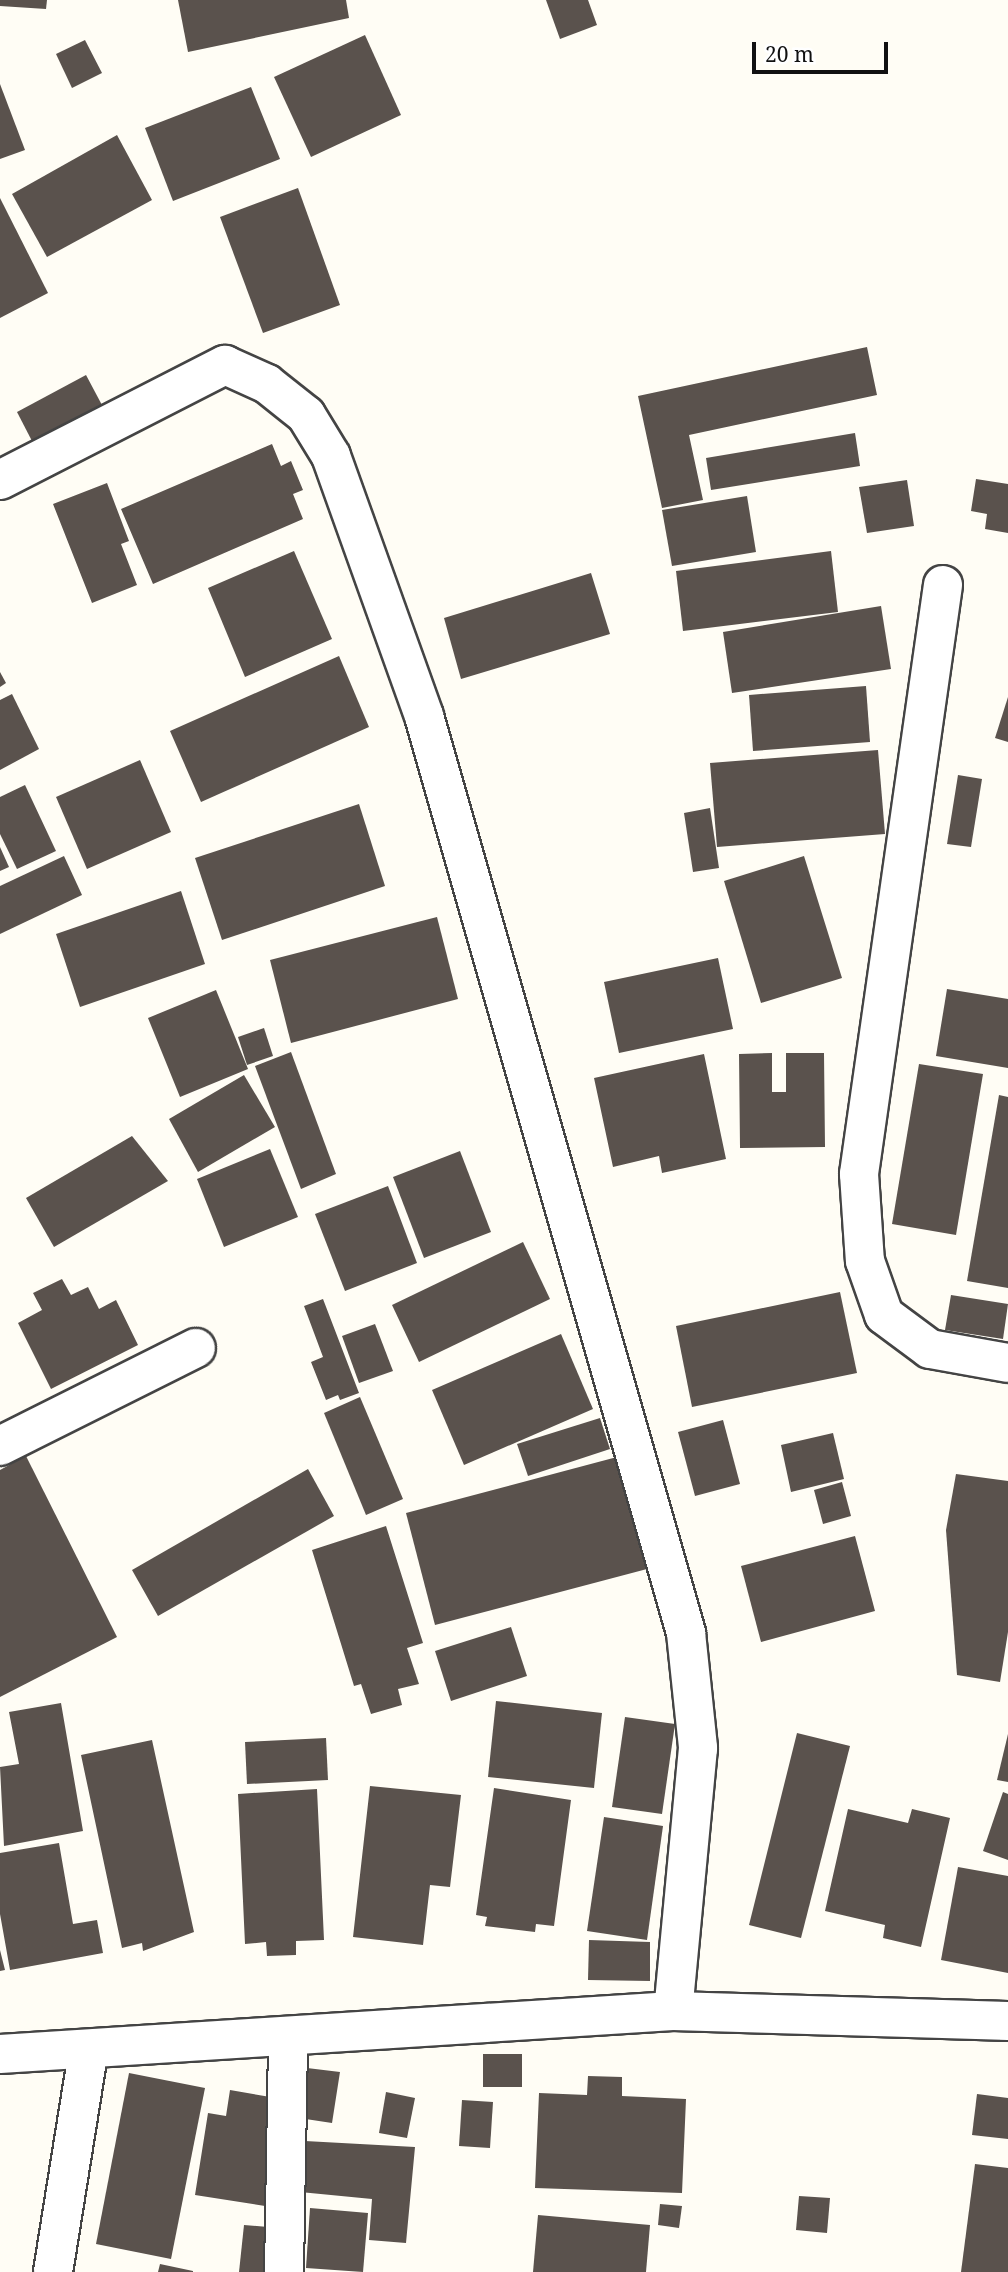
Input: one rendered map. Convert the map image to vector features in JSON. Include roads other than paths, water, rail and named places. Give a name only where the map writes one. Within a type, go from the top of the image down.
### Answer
[{"type":"street","points":[[0,480],[225,365],[267,384],[306,415],[331,456],[424,716],[686,1633],[698,1748],[673,2011]]},
{"type":"street","points":[[943,585],[859,1174],[865,1261],[884,1315],[930,1349],[1008,1363]]},
{"type":"street","points":[[0,1446],[196,1348]]},
{"type":"street","points":[[0,2054],[88,2053],[673,2011],[1008,2021]]},
{"type":"street","points":[[284,2272],[288,2039]]},
{"type":"street","points":[[52,2272],[88,2053]]}]
